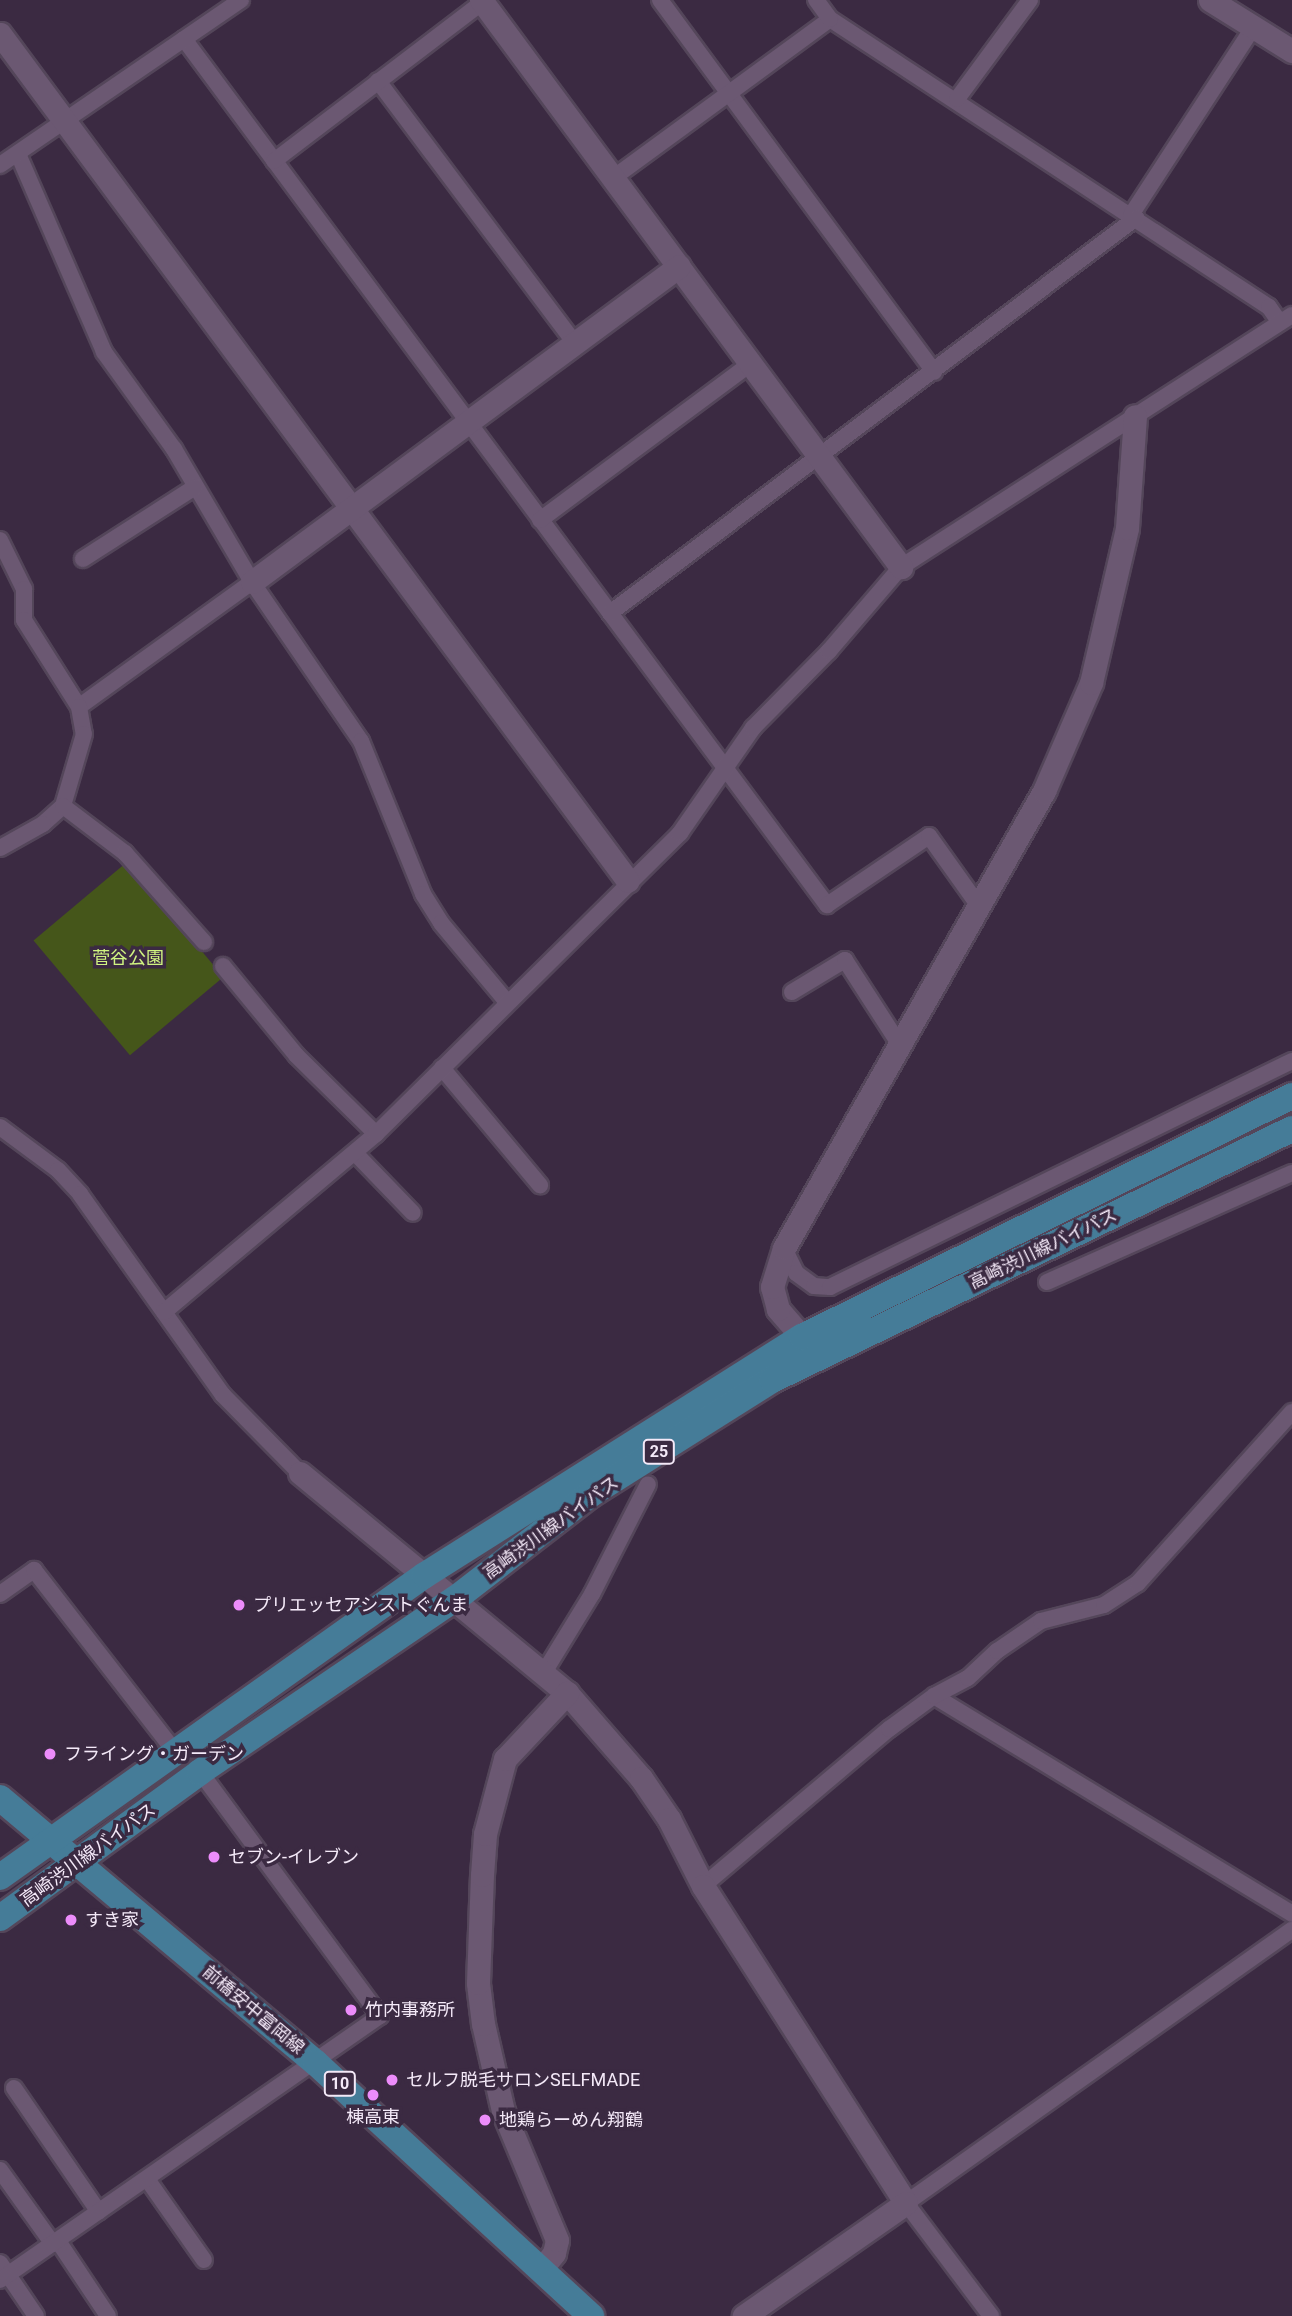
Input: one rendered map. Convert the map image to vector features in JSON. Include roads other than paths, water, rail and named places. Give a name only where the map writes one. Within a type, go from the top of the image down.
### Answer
[{"type":"main road","name":"高崎渋川線バイパス","points":[[0,1877],[425,1575],[802,1337],[1292,1096]]},
{"type":"main road","name":"高崎渋川線バイパス","points":[[0,1918],[79,1864],[200,1772],[454,1599],[591,1494],[772,1380],[1292,1129]]},
{"type":"main road","name":"前橋安中富岡線","points":[[0,1798],[316,2063],[542,2268],[591,2316]]},
{"type":"street","points":[[0,165],[241,0]]},
{"type":"street","points":[[660,0],[933,372]]},
{"type":"street","points":[[164,1312],[376,1134],[628,881],[680,834],[753,728],[830,651],[901,567],[1286,319],[957,99],[830,19],[816,0]]},
{"type":"street","points":[[957,99],[1030,0]]},
{"type":"street","points":[[1210,0],[1292,51]]},
{"type":"street","points":[[274,161],[482,1],[901,567]]},
{"type":"street","points":[[613,178],[830,19]]},
{"type":"street","points":[[610,613],[933,372],[1133,217],[1253,28]]},
{"type":"street","points":[[0,34],[628,881]]},
{"type":"street","points":[[184,39],[827,905],[929,836],[979,906]]},
{"type":"street","points":[[379,81],[575,343]]},
{"type":"street","points":[[18,153],[104,352],[195,487],[252,582],[361,741],[423,894],[441,923],[507,1002]]},
{"type":"street","points":[[79,707],[678,266]]},
{"type":"street","points":[[540,520],[749,365]]},
{"type":"street","points":[[802,1337],[778,1309],[772,1287],[784,1248],[1044,791],[1091,683],[1127,528],[1135,416]]},
{"type":"street","points":[[83,559],[195,487]]},
{"type":"street","points":[[0,540],[24,589],[24,620],[79,707],[84,747],[63,806],[43,824],[0,848]]},
{"type":"street","points":[[63,806],[125,853],[204,942]]},
{"type":"street","points":[[792,992],[845,960],[900,1045]]},
{"type":"street","points":[[223,966],[296,1055],[376,1134]]},
{"type":"street","points":[[784,1248],[796,1273],[814,1286],[830,1286],[1292,1061]]},
{"type":"street","points":[[442,1068],[540,1185]]},
{"type":"street","points":[[0,1127],[58,1170],[80,1194],[223,1395],[300,1473],[567,1693],[641,1777],[669,1819],[703,1886],[906,2203],[991,2316]]},
{"type":"street","points":[[355,1153],[413,1213]]},
{"type":"street","points":[[1047,1282],[1292,1173]]},
{"type":"street","points":[[703,1886],[934,1696],[968,1678],[1041,1621],[1104,1605],[1138,1583],[1292,1412]]},
{"type":"street","points":[[543,1674],[592,1594],[648,1484]]},
{"type":"street","points":[[0,1594],[34,1570],[175,1752]]},
{"type":"street","points":[[542,2268],[554,2253],[557,2240],[503,2111],[483,2024],[478,1983],[482,1875],[485,1834],[505,1759],[567,1693]]},
{"type":"street","points":[[934,1696],[1292,1913]]},
{"type":"street","points":[[36,2316],[3,2272],[56,2243],[380,2016],[200,1772]]},
{"type":"street","points":[[744,2316],[1292,1930]]},
{"type":"street","points":[[14,2088],[99,2212]]},
{"type":"street","points":[[0,2170],[108,2316]]},
{"type":"street","points":[[147,2179],[204,2260]]},
{"type":"place","name":"プリエッセアシストぐんま","points":[[239,1605]]},
{"type":"place","name":"フライング・ガーデン","points":[[50,1754]]},
{"type":"place","name":"セブン-イレブン","points":[[214,1857]]},
{"type":"place","name":"すき家","points":[[71,1920]]},
{"type":"place","name":"竹内事務所","points":[[351,2010]]},
{"type":"place","name":"セルフ脱毛サロンSELFMADE","points":[[392,2080]]},
{"type":"place","name":"棟高東","points":[[373,2095]]},
{"type":"place","name":"地鶏らーめん翔鶴","points":[[485,2120]]},
{"type":"park label","name":"菅谷公園","points":[[128,958]]}]
